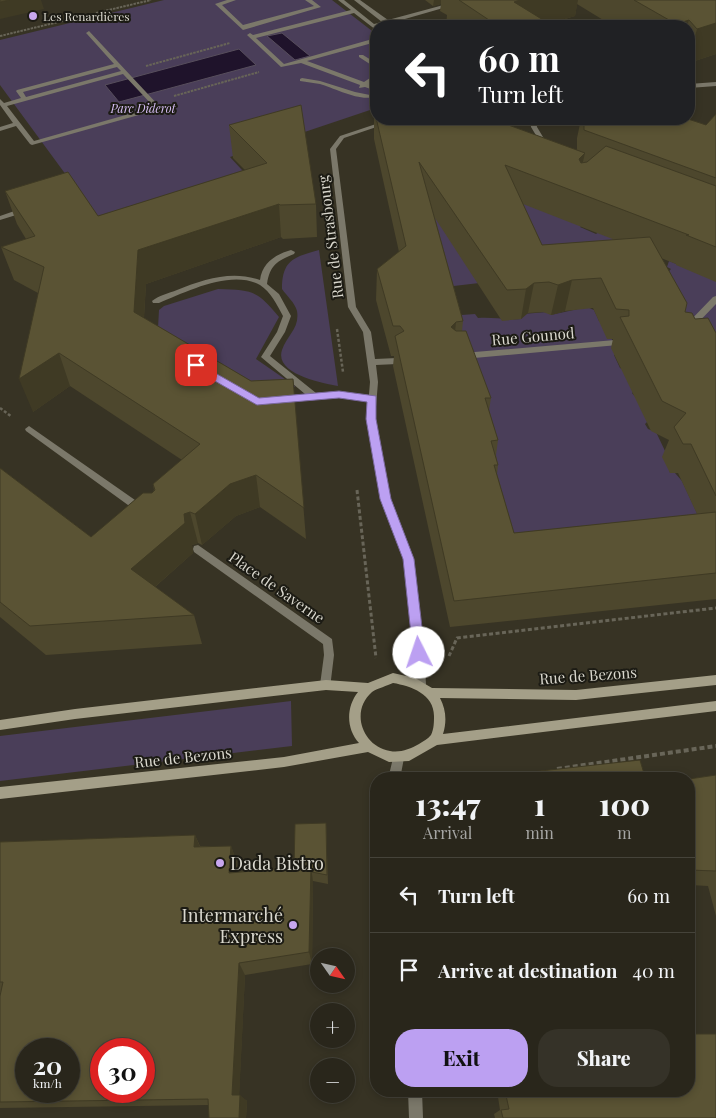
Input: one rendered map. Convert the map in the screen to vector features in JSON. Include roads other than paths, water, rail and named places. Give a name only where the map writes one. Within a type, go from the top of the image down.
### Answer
[{"type":"main road","points":[[393,678],[407,679],[420,684],[431,693],[437,704],[440,716],[439,729],[434,740],[418,753],[398,758],[382,755],[368,747],[358,736],[354,717],[358,698],[367,688],[379,681],[393,678]]},
{"type":"main road","name":"Rue de Bezons","points":[[431,693],[576,695],[716,680]]},
{"type":"main road","points":[[0,725],[75,714],[326,685],[367,688]]},
{"type":"main road","points":[[434,740],[716,706]]},
{"type":"main road","name":"Rue de Bezons","points":[[1,796],[284,762],[368,747]]},
{"type":"street","points":[[233,0],[218,4],[242,28],[318,8],[308,0]]},
{"type":"street","points":[[341,0],[370,23]]},
{"type":"street","points":[[357,0],[384,20]]},
{"type":"street","points":[[403,20],[468,0]]},
{"type":"street","points":[[355,12],[251,36],[283,66],[370,42]]},
{"type":"street","points":[[89,33],[158,108],[32,143],[1,103],[25,99],[124,72]]},
{"type":"street","points":[[361,56],[370,62]]},
{"type":"street","points":[[301,61],[370,86]]},
{"type":"street","points":[[25,99],[19,92],[118,65]]},
{"type":"street","points":[[302,80],[330,84],[352,94],[370,96]]},
{"type":"street","points":[[352,94],[370,80]]},
{"type":"street","points":[[695,86],[716,84]]},
{"type":"street","points":[[0,116],[9,114]]},
{"type":"street","points":[[0,128],[17,124]]},
{"type":"street","name":"Rue de Strasbourg","points":[[379,125],[342,137],[333,149],[352,307],[367,332],[374,382],[371,419],[386,499],[409,559],[418,638],[420,684]]},
{"type":"street","points":[[535,125],[542,143],[554,154],[536,148]]},
{"type":"street","points":[[0,218],[37,206]]},
{"type":"street","points":[[264,283],[263,273],[269,264],[290,252]]},
{"type":"street","points":[[156,302],[222,278],[249,278],[264,283],[282,303],[287,316],[281,332],[266,357],[314,396]]},
{"type":"street","points":[[684,332],[716,299]]},
{"type":"street","name":"Rue Gounod","points":[[454,357],[615,343]]},
{"type":"street","points":[[371,362],[397,360]]},
{"type":"street","points":[[276,400],[339,395],[372,399]]},
{"type":"street","points":[[29,429],[149,514]]},
{"type":"street","name":"Place de Saverne","points":[[198,549],[328,642],[329,654],[326,685]]},
{"type":"street","points":[[395,772],[398,758]]},
{"type":"street","points":[[415,1097],[416,1118]]},
{"type":"place","name":"Les Renardières","points":[[33,16]]},
{"type":"place","name":"Dada Bistro","points":[[220,863]]},
{"type":"place","name":"Intermarché Express","points":[[293,925]]},
{"type":"park label","name":"Parc Diderot","points":[[143,108]]}]
